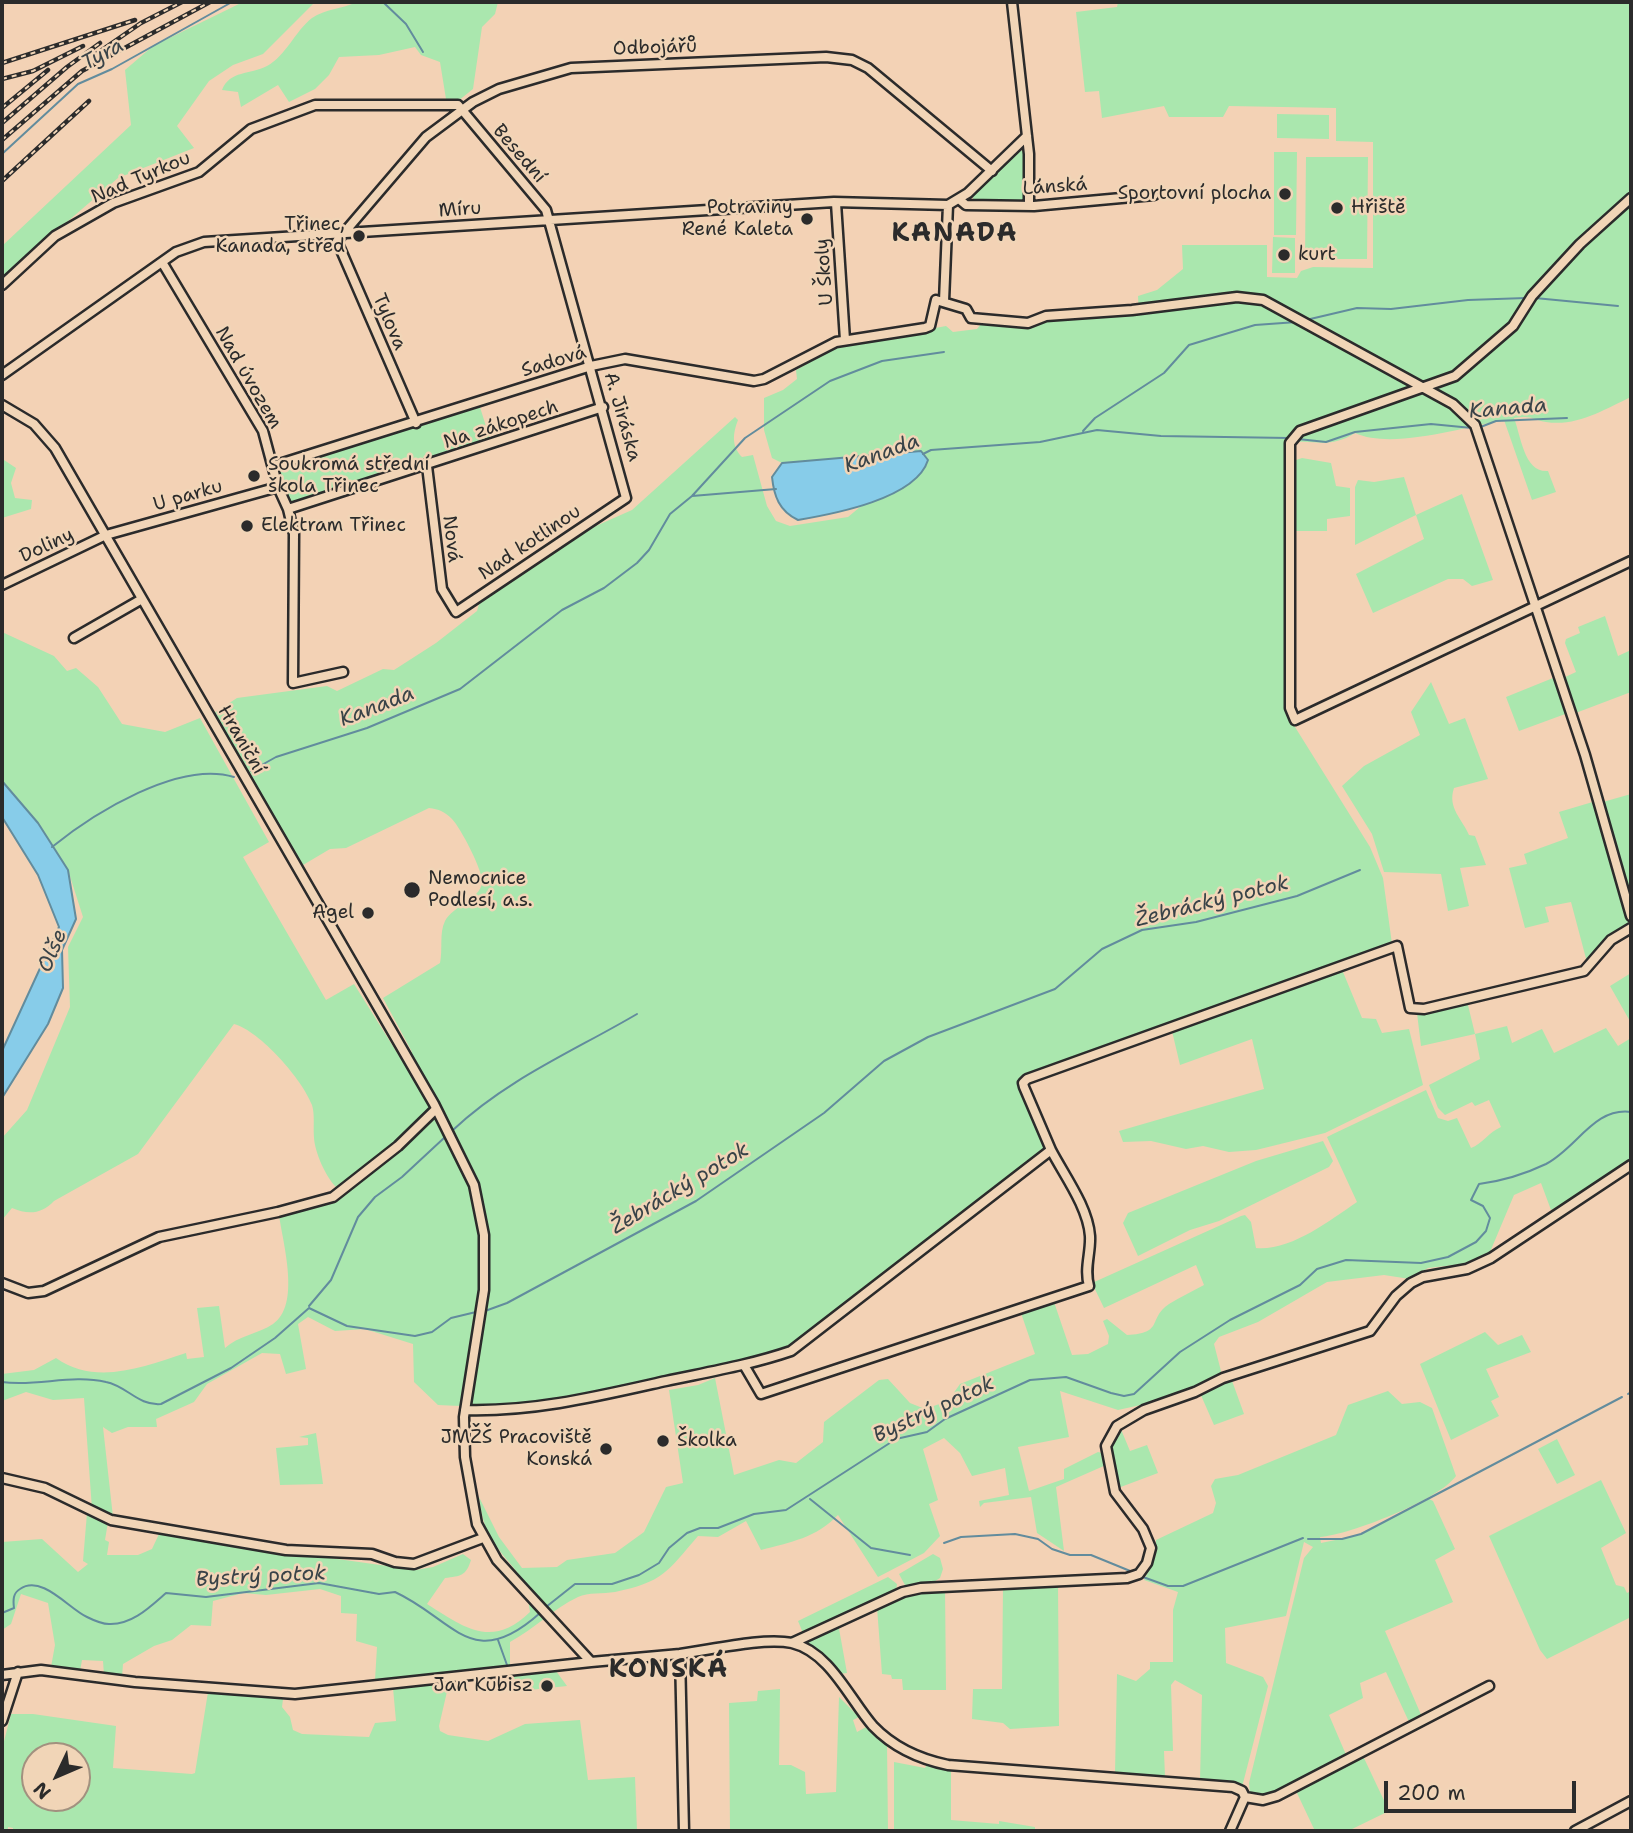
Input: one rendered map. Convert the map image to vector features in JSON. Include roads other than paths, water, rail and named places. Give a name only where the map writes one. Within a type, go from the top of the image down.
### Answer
[{"type":"street","points":[[1012,2],[1027,136],[1029,206]]},
{"type":"street","name":"Odbojářů","points":[[341,233],[426,137],[460,111],[499,89],[571,68],[826,57],[847,59],[868,68],[992,171]]},
{"type":"street","name":"Nad Tyrkou","points":[[2,285],[55,236],[113,204],[199,172],[251,129],[297,110],[314,105],[450,103],[458,105],[460,111]]},
{"type":"street","name":"Besední","points":[[460,111],[546,210],[549,220]]},
{"type":"street","points":[[960,200],[1027,136]]},
{"type":"street","name":"Lánská","points":[[960,200],[966,205],[1029,206],[1154,195]]},
{"type":"street","points":[[1631,198],[1580,244],[1532,296],[1513,326],[1455,376],[1300,431],[1290,443],[1290,708],[1295,720],[1631,561]]},
{"type":"street","name":"Míru","points":[[2,375],[176,252],[204,242],[836,203],[947,205],[960,200]]},
{"type":"street","name":"U Školy","points":[[836,203],[845,340]]},
{"type":"street","points":[[947,205],[944,301],[966,309],[971,318],[1028,323],[1046,316],[1237,297],[1263,300],[1453,404],[1475,425],[1592,778],[1631,916]]},
{"type":"street","name":"A. Jiráska","points":[[549,220],[626,490],[624,501]]},
{"type":"street","name":"Tylova","points":[[341,233],[337,241],[416,423]]},
{"type":"street","name":"Nad úvozem","points":[[162,262],[263,431],[278,487],[288,509],[294,534],[293,684],[343,673]]},
{"type":"street","name":"Sadová","points":[[273,467],[591,366],[625,359],[754,381],[764,379],[845,340],[930,326],[936,300],[944,301]]},
{"type":"street","name":"Na zákopech","points":[[288,509],[603,407]]},
{"type":"street","name":"Hraniční","points":[[3,409],[34,424],[47,436],[435,1106],[474,1185],[484,1235],[484,1290],[465,1410],[465,1457],[477,1524],[497,1560],[592,1662]]},
{"type":"street","name":"Nová","points":[[426,466],[442,589],[456,612]]},
{"type":"street","name":"U parku","points":[[106,536],[278,487]]},
{"type":"street","name":"Nad kotlinou","points":[[456,612],[577,529],[624,501]]},
{"type":"street","name":"Doliny","points":[[2,585],[106,536]]},
{"type":"street","points":[[74,638],[142,599]]},
{"type":"street","points":[[744,1365],[761,1394],[1089,1286],[1086,1270],[1090,1237],[1086,1217],[1051,1150],[1024,1087],[1027,1079],[1396,946],[1410,1008],[1424,1009],[1584,971],[1611,940],[1631,928]]},
{"type":"street","points":[[2,1283],[28,1293],[44,1291],[159,1237],[278,1212],[333,1197],[381,1160],[435,1106]]},
{"type":"street","points":[[465,1410],[494,1411],[562,1404],[744,1365],[791,1351],[1051,1150]]},
{"type":"street","points":[[2,1675],[41,1670],[135,1682],[295,1694],[763,1643],[792,1643],[903,1592],[921,1588],[1127,1578],[1139,1574],[1147,1563],[1151,1548],[1143,1529],[1115,1492],[1106,1446],[1117,1426],[1144,1410],[1195,1392],[1223,1378],[1370,1331],[1396,1296],[1412,1283],[1423,1277],[1467,1269],[1492,1258],[1631,1165]]},
{"type":"street","points":[[2,1478],[45,1488],[111,1520],[286,1550],[372,1554],[395,1562],[414,1564],[483,1538]]},
{"type":"street","points":[[792,1643],[823,1663],[874,1727],[894,1745],[919,1757],[948,1765],[1233,1787],[1242,1791],[1245,1797]]},
{"type":"street","points":[[680,1654],[684,1831]]},
{"type":"street","points":[[2,1721],[18,1672]]},
{"type":"street","points":[[1245,1797],[1263,1800],[1277,1797],[1489,1686]]},
{"type":"street","points":[[1230,1831],[1245,1797]]},
{"type":"street","points":[[1575,1831],[1631,1801]]},
{"type":"water","points":[[921,451],[928,460],[920,474],[908,485],[891,495],[851,509],[798,520],[782,507],[774,490],[772,477],[782,463]]},
{"type":"water","name":"Olše","points":[[2,781],[38,823],[68,870],[76,919],[62,950],[63,988],[48,1024],[2,1098],[2,1051],[59,927],[38,875],[2,817]]},
{"type":"waterway","name":"Tyra","points":[[2,154],[78,84],[112,69],[232,2]]},
{"type":"waterway","points":[[383,2],[406,24],[423,52]]},
{"type":"waterway","points":[[1306,320],[1357,308],[1391,309],[1468,300],[1526,298]]},
{"type":"waterway","points":[[1535,298],[1618,306]]},
{"type":"waterway","points":[[1083,431],[1095,418],[1164,373],[1189,345],[1255,325],[1297,322]]},
{"type":"waterway","points":[[692,496],[745,438],[830,381],[882,361],[944,352]]},
{"type":"waterway","name":"Kanada","points":[[1478,428],[1496,421],[1567,418]]},
{"type":"waterway","name":"Kanada","points":[[1298,439],[1326,442],[1355,432],[1431,424],[1472,428]]},
{"type":"waterway","name":"Kanada","points":[[923,454],[931,450],[1040,442],[1097,430],[1161,436],[1289,438]]},
{"type":"waterway","name":"Kanada","points":[[251,771],[276,757],[367,728],[460,689],[562,610],[604,588],[637,563],[649,550],[670,514],[692,496],[776,489]]},
{"type":"waterway","name":"Kanada","points":[[52,847],[114,805],[163,783],[188,776],[212,774],[234,777]]},
{"type":"waterway","name":"Žebrácký potok","points":[[485,1311],[507,1303],[696,1201],[824,1113],[884,1061],[928,1037],[1055,989],[1102,949],[1142,930],[1196,922],[1297,896],[1360,870]]},
{"type":"waterway","points":[[453,1130],[518,1081],[637,1014]]},
{"type":"waterway","name":"Bystrý potok","points":[[546,1607],[575,1584],[612,1584],[639,1575],[659,1563],[669,1548],[687,1533],[700,1528],[718,1528],[754,1514],[786,1510],[896,1439],[927,1432],[945,1419],[1030,1380],[1066,1377],[1111,1393],[1124,1396],[1134,1394],[1180,1352],[1230,1320],[1300,1285],[1317,1269],[1346,1260],[1421,1263],[1448,1257],[1476,1242],[1486,1231],[1490,1218],[1483,1206],[1471,1200],[1479,1184],[1513,1177],[1546,1164],[1596,1122],[1618,1112],[1631,1112]]},
{"type":"waterway","points":[[309,1306],[331,1280],[358,1217],[375,1197],[402,1177],[444,1138]]},
{"type":"waterway","name":"Žebrácký potok","points":[[2,1382],[93,1380],[113,1384],[146,1402],[161,1404],[231,1368],[275,1338],[309,1308],[347,1326],[415,1336],[432,1332],[451,1318],[476,1312]]},
{"type":"waterway","points":[[1308,1539],[1342,1539],[1361,1534],[1622,1397]]},
{"type":"waterway","points":[[810,1499],[871,1548],[910,1555]]},
{"type":"waterway","points":[[944,1543],[961,1537],[1015,1534],[1038,1539],[1052,1549],[1070,1555],[1091,1555],[1135,1573]]},
{"type":"waterway","points":[[1143,1577],[1168,1586],[1183,1586],[1303,1538]]},
{"type":"waterway","name":"Bystrý potok","points":[[2,1613],[14,1608],[16,1593],[28,1586],[46,1589],[80,1613],[101,1623],[117,1624],[133,1618],[166,1593],[206,1597],[319,1583],[379,1594],[395,1592],[464,1636],[480,1640],[497,1639],[517,1631],[540,1613]]},
{"type":"waterway","points":[[498,1640],[507,1665]]},
{"type":"railway","points":[[96,54],[141,23],[182,2]]},
{"type":"railway","points":[[2,140],[82,71],[210,2]]},
{"type":"railway","points":[[2,63],[135,20]]},
{"type":"railway","points":[[2,123],[67,67],[100,43]]},
{"type":"railway","points":[[2,79],[33,71],[83,46]]},
{"type":"railway","points":[[2,108],[48,70]]},
{"type":"railway","points":[[2,181],[89,101]]},
{"type":"place","name":"Sportovní plocha","points":[[1285,194]]},
{"type":"place","name":"Hřiště","points":[[1337,208]]},
{"type":"place","name":"Potraviny René Kaleta","points":[[807,219]]},
{"type":"place","name":"Třinec, Kanada, střed","points":[[359,236]]},
{"type":"place","name":"kurt","points":[[1284,255]]},
{"type":"place","name":"Soukromá střední škola Třinec","points":[[254,476]]},
{"type":"place","name":"Elektram Třinec","points":[[247,526]]},
{"type":"place","name":"Nemocnice Podlesí, a.s.","points":[[412,890]]},
{"type":"place","name":"Agel","points":[[368,913]]},
{"type":"place","name":"Školka","points":[[663,1441]]},
{"type":"place","name":"JMŽŠ Pracoviště Konská","points":[[606,1449]]},
{"type":"place","name":"Jan Kubisz","points":[[547,1686]]},
{"type":"district","name":"KANADA","points":[[955,234]]},
{"type":"district","name":"KONSKÁ","points":[[669,1670]]}]
